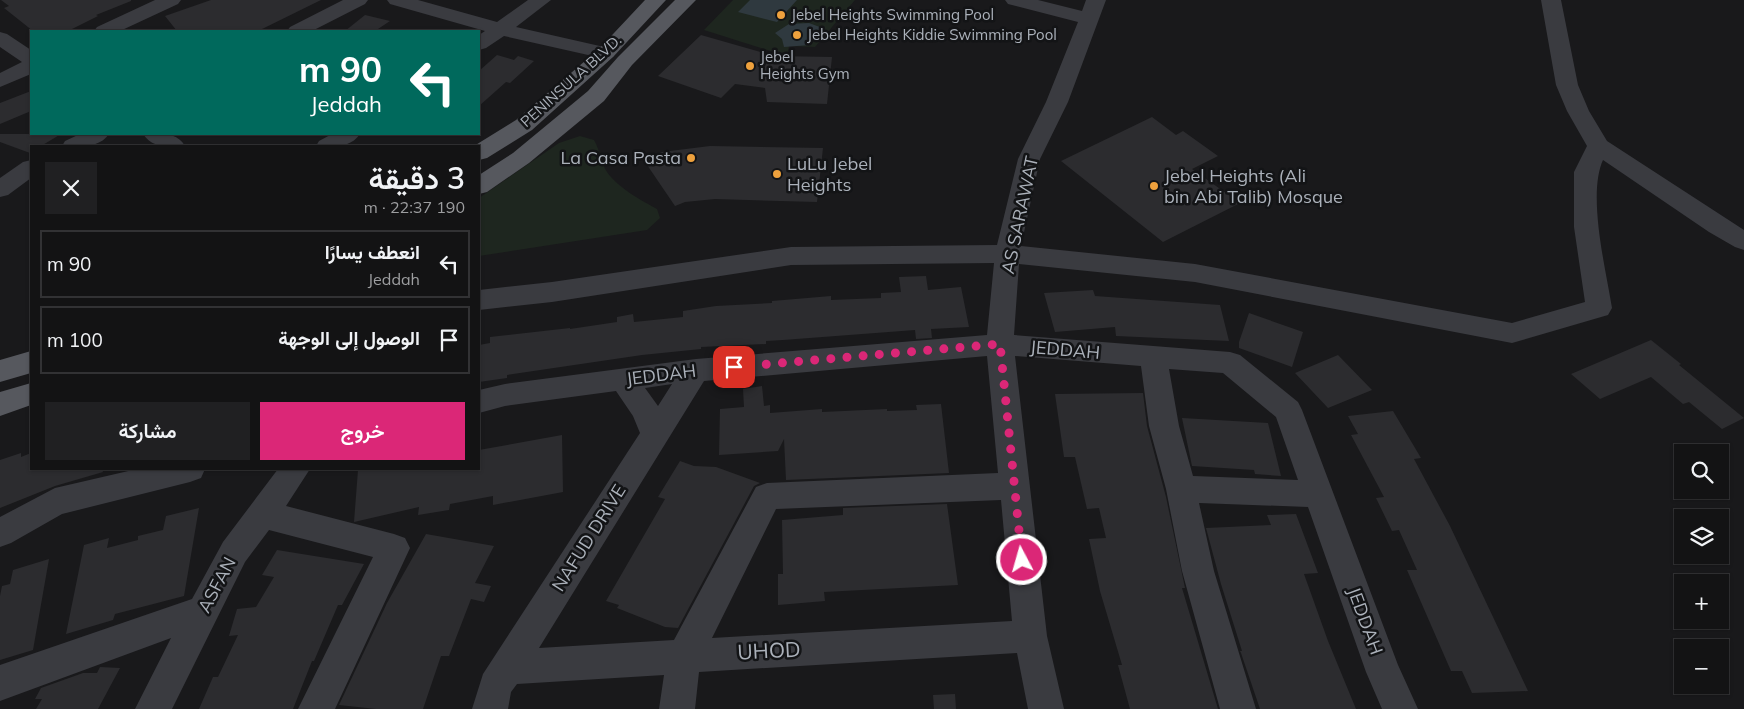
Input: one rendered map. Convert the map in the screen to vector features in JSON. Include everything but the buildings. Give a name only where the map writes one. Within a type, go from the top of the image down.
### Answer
[{"type":"main road","name":"PENINSULA BLVD.","points":[[480,152],[524,125],[606,53],[656,0]]},
{"type":"main road","name":"PENINSULA BLVD.","points":[[480,185],[521,158],[596,96],[625,61],[686,0]]},
{"type":"main road","points":[[0,371],[30,362]]},
{"type":"main road","points":[[0,404],[30,394]]},
{"type":"street","points":[[106,30],[171,0]]},
{"type":"street","points":[[299,30],[358,0]]},
{"type":"street","points":[[397,0],[500,29],[606,53]]},
{"type":"street","points":[[480,43],[542,0]]},
{"type":"street","points":[[1015,0],[1093,10]]},
{"type":"street","points":[[1551,0],[1567,85],[1578,111],[1598,146],[1718,226],[1744,241]]},
{"type":"street","name":"AS SARAWAT","points":[[1046,709],[1030,636],[1000,344],[1007,254],[1029,159],[1057,102],[1093,10]]},
{"type":"street","points":[[0,38],[30,58]]},
{"type":"street","points":[[0,81],[30,66]]},
{"type":"street","points":[[75,145],[96,135]]},
{"type":"street","points":[[156,135],[172,145]]},
{"type":"street","points":[[329,145],[347,135]]},
{"type":"street","points":[[480,300],[552,292],[791,256],[1007,254],[1194,273],[1512,333],[1599,308],[1586,227],[1586,172],[1598,146]]},
{"type":"street","points":[[0,189],[30,168]]},
{"type":"street","name":"JEDDAH","points":[[480,401],[505,395],[696,370],[1000,344],[1230,363],[1288,410],[1383,672],[1400,709]]},
{"type":"street","points":[[1153,357],[1164,426],[1181,489],[1198,571],[1238,709]]},
{"type":"street","name":"NAFUD DRIVE","points":[[490,709],[495,686],[696,370]]},
{"type":"street","points":[[623,379],[646,411],[655,435]]},
{"type":"street","points":[[0,533],[56,502],[186,470]]},
{"type":"street","name":"ASFAN","points":[[153,709],[234,552],[294,470]]},
{"type":"street","points":[[677,709],[684,656],[767,496],[1014,486]]},
{"type":"street","points":[[1181,489],[1318,494]]},
{"type":"street","points":[[262,514],[394,548],[316,709]]},
{"type":"street","points":[[0,683],[203,611]]},
{"type":"street","name":"UHOD","points":[[507,667],[1030,636]]},
{"type":"shaded area","name":"Jebel Heights Swimming Pool","points":[[733,0],[855,0],[815,47],[789,46],[788,52],[777,53],[704,30]]},
{"type":"shaded area","name":"Jebel Heights Swimming Pool","points":[[750,0],[797,0],[777,22],[738,12]]},
{"type":"shaded area","name":"Jebel Heights Kiddie Swimming Pool","points":[[809,23],[825,29],[818,34],[810,45],[784,47],[782,39],[775,33],[789,24]]},
{"type":"shaded area","points":[[580,136],[594,140],[605,168],[612,178],[630,193],[657,209],[660,218],[647,230],[480,256],[480,197],[559,143]]},
{"type":"place","name":"Jebel Heights Swimming Pool","points":[[781,15]]},
{"type":"place","name":"Jebel Heights Kiddie Swimming Pool","points":[[797,35]]},
{"type":"place","name":"Jebel Heights Gym","points":[[750,66]]},
{"type":"place","name":"La Casa Pasta","points":[[691,158]]},
{"type":"place","name":"LuLu Jebel Heights","points":[[777,174]]},
{"type":"place","name":"Jebel Heights (Ali bin Abi Talib) Mosque","points":[[1154,186]]},
{"type":"route","points":[[734,367],[1000,344],[1022,560]]}]
